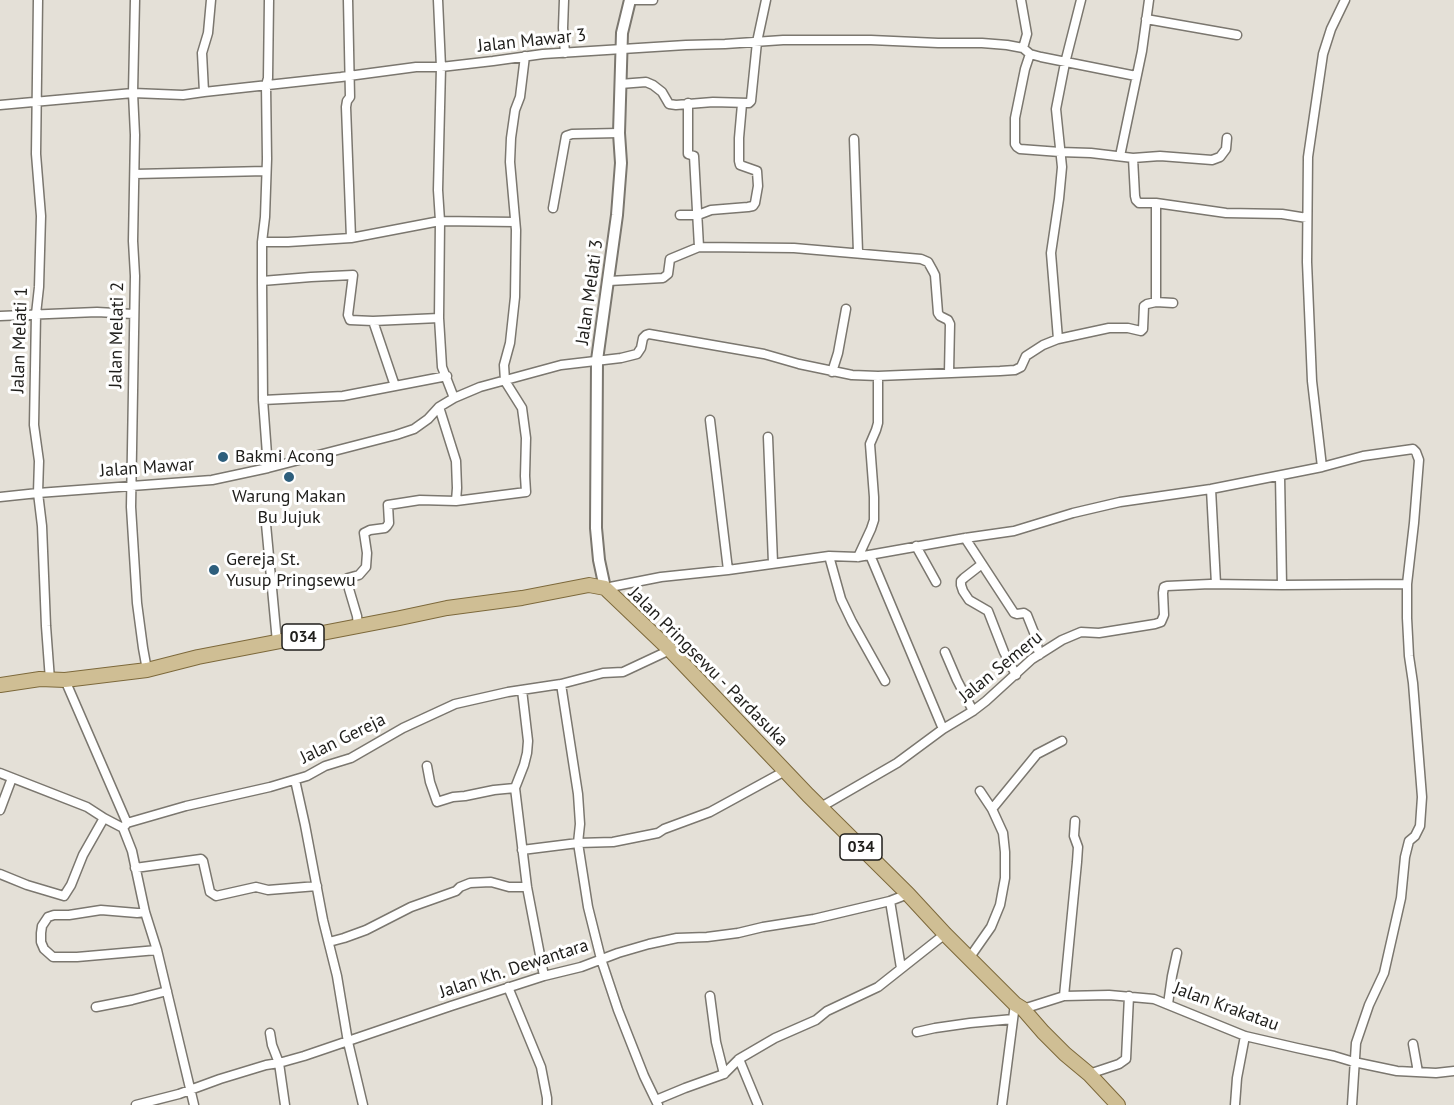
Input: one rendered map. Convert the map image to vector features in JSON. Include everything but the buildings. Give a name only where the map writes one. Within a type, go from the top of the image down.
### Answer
[{"type":"main road","name":"Jalan Pringsewu - Pardasuka","points":[[0,685],[40,679],[65,680],[147,670],[198,657],[447,608],[522,598],[589,585],[605,588],[670,650],[785,771],[970,957],[1017,1011],[1089,1074],[1118,1105]]},
{"type":"street","name":"Jalan Melati 1","points":[[38,0],[36,154],[41,216],[34,425],[39,461],[38,493],[42,526],[50,680]]},
{"type":"street","name":"Jalan Melati 2","points":[[135,0],[133,93],[135,276],[131,507],[136,603],[147,670]]},
{"type":"street","points":[[204,92],[202,53],[208,33],[211,0]]},
{"type":"street","points":[[268,468],[263,400],[262,242],[265,217],[266,86],[270,0]]},
{"type":"street","points":[[348,0],[350,99],[346,107],[351,238]]},
{"type":"street","points":[[438,0],[441,67],[438,190],[439,318],[442,367],[454,398]]},
{"type":"street","points":[[564,0],[565,53]]},
{"type":"street","points":[[630,0],[653,0]]},
{"type":"street","name":"Jalan Melati 3","points":[[605,588],[596,528],[597,360],[609,281],[618,196],[621,163],[622,33],[630,0]]},
{"type":"street","points":[[620,84],[646,82],[662,92],[669,104],[749,103],[757,42],[766,0]]},
{"type":"street","points":[[1021,0],[1027,34],[1027,51],[1015,118],[1015,144],[1020,149],[1134,158],[1160,156],[1212,160],[1220,157],[1226,149],[1227,138]]},
{"type":"street","points":[[1058,339],[1051,253],[1062,167],[1056,109],[1081,0]]},
{"type":"street","points":[[1120,156],[1142,51],[1149,0]]},
{"type":"street","points":[[1322,467],[1312,381],[1307,218],[1308,157],[1323,54],[1331,29],[1345,0]]},
{"type":"street","points":[[1146,19],[1237,35]]},
{"type":"street","name":"Jalan Mawar 3","points":[[0,105],[133,93],[183,95],[350,75],[493,62],[525,56],[783,40],[982,43],[1027,51],[1065,63],[1136,76]]},
{"type":"street","points":[[358,626],[348,578],[359,575],[366,567],[367,553],[364,533],[386,528],[389,523],[388,505],[420,500],[456,501],[526,492],[526,438],[522,408],[505,381],[504,365],[510,343],[515,297],[515,222],[510,162],[511,138],[515,110],[520,97],[525,56]]},
{"type":"street","points":[[688,103],[688,154],[694,156],[699,247]]},
{"type":"street","points":[[680,215],[698,215],[711,210],[748,207],[755,203],[758,186],[757,171],[740,165],[739,161],[738,138],[742,104]]},
{"type":"street","points":[[553,208],[566,136],[620,133]]},
{"type":"street","points":[[854,139],[858,252]]},
{"type":"street","points":[[1134,158],[1136,200],[1139,203],[1156,203],[1226,213],[1282,214],[1307,218]]},
{"type":"street","points":[[135,174],[266,171]]},
{"type":"street","points":[[1156,203],[1156,302]]},
{"type":"street","points":[[262,242],[351,238],[440,221],[515,222]]},
{"type":"street","points":[[609,281],[663,278],[668,274],[670,259],[699,247],[794,248],[921,259],[927,262],[935,275],[938,313],[948,320],[951,328],[949,373]]},
{"type":"street","points":[[262,281],[353,275],[348,315],[350,320],[439,318]]},
{"type":"street","points":[[846,309],[832,372],[878,376],[1015,370],[1021,367],[1026,356],[1058,339],[1109,328],[1141,331],[1144,306],[1156,302],[1173,303]]},
{"type":"street","points":[[0,316],[97,312],[133,314]]},
{"type":"street","points":[[374,321],[395,386]]},
{"type":"street","name":"Jalan Mawar","points":[[0,497],[212,480],[268,468],[414,429],[439,407],[480,387],[561,365],[637,354],[643,338],[649,334],[764,354],[832,372]]},
{"type":"street","points":[[263,400],[342,396],[447,376]]},
{"type":"street","points":[[858,557],[874,520],[870,444],[878,423],[878,376]]},
{"type":"street","points":[[439,407],[456,461],[456,501]]},
{"type":"street","points":[[710,420],[728,570]]},
{"type":"street","points":[[768,437],[773,563]]},
{"type":"street","points":[[605,588],[661,577],[829,556],[858,557],[1014,531],[1120,502],[1211,489],[1322,467],[1363,456],[1413,449],[1419,460],[1407,584],[1409,656],[1422,797],[1420,826],[1408,841],[1404,857],[1401,898],[1384,973],[1356,1043],[1352,1105]]},
{"type":"street","points":[[1280,476],[1282,585]]},
{"type":"street","points":[[1211,489],[1216,584]]},
{"type":"street","points":[[266,524],[277,642]]},
{"type":"street","points":[[965,538],[1014,613],[1027,615],[1035,635],[1039,656]]},
{"type":"street","points":[[916,546],[936,582]]},
{"type":"street","points":[[870,555],[943,729]]},
{"type":"street","points":[[829,556],[842,599],[852,622],[885,681]]},
{"type":"street","points":[[982,564],[964,578],[961,585],[969,600],[988,611],[1016,675]]},
{"type":"street","name":"Jalan Semeru","points":[[821,807],[897,763],[943,729],[973,711],[1032,659],[1062,640],[1081,632],[1099,633],[1161,622],[1164,615],[1164,587],[1216,584],[1407,584]]},
{"type":"street","name":"Jalan Gereja","points":[[125,826],[186,806],[307,776],[326,766],[351,758],[403,728],[455,704],[508,692],[561,684],[603,673],[623,672],[670,650]]},
{"type":"street","points":[[945,652],[973,711]]},
{"type":"street","points":[[65,680],[125,826],[194,1105]]},
{"type":"street","points":[[561,684],[578,794],[580,824],[578,843],[588,907],[601,959],[644,1076],[657,1102],[684,1088],[724,1074],[739,1059],[775,1038],[816,1020],[827,1011],[878,987],[945,934]]},
{"type":"street","points":[[522,690],[528,741],[524,765],[515,788],[526,887],[544,976]]},
{"type":"street","points":[[992,809],[1037,754],[1062,741]]},
{"type":"street","points":[[427,766],[437,802],[453,797],[515,788]]},
{"type":"street","points":[[522,850],[578,843],[614,842],[658,833],[710,812],[785,771]]},
{"type":"street","points":[[0,774],[87,807],[104,818],[125,826]]},
{"type":"street","points":[[0,810],[12,778]]},
{"type":"street","points":[[295,780],[363,1105]]},
{"type":"street","points":[[970,957],[991,927],[1000,905],[1005,878],[1003,833],[992,809],[980,791]]},
{"type":"street","points":[[0,874],[64,896],[83,855],[104,818]]},
{"type":"street","points":[[1064,996],[1077,862],[1078,847],[1074,836],[1076,821]]},
{"type":"street","points":[[135,868],[201,860],[210,892],[216,896],[256,887],[268,890],[317,886]]},
{"type":"street","points":[[329,942],[366,930],[411,907],[456,891],[470,882],[491,882],[509,887],[526,887]]},
{"type":"street","name":"Jalan Kh. Dewantara","points":[[136,1105],[191,1090],[266,1065],[279,1064],[508,987],[581,967],[626,950],[664,940],[738,933],[814,919],[890,901],[908,894]]},
{"type":"street","points":[[890,901],[901,968]]},
{"type":"street","points":[[145,912],[101,910],[54,915],[48,917],[42,926],[42,942],[52,957],[157,950]]},
{"type":"street","points":[[1168,1004],[1177,953]]},
{"type":"street","points":[[508,987],[541,1067],[547,1105]]},
{"type":"street","points":[[96,1007],[167,991]]},
{"type":"street","name":"Jalan Krakatau","points":[[917,1032],[970,1023],[1064,996],[1089,994],[1129,996],[1154,999],[1245,1036],[1354,1062],[1397,1071],[1436,1073],[1454,1071]]},
{"type":"street","points":[[710,996],[716,1042],[724,1074]]},
{"type":"street","points":[[1089,1074],[1119,1064],[1126,1059],[1129,996]]},
{"type":"street","points":[[1002,1105],[1017,1011]]},
{"type":"street","points":[[270,1033],[279,1064],[285,1105]]},
{"type":"street","points":[[1235,1105],[1237,1078],[1245,1036]]},
{"type":"street","points":[[1413,1044],[1418,1071]]},
{"type":"street","points":[[739,1059],[758,1105]]},
{"type":"place","name":"Bakmi Acong","points":[[223,457]]},
{"type":"place","name":"Warung Makan Bu Jujuk","points":[[289,477]]},
{"type":"place","name":"Gereja St. Yusup Pringsewu","points":[[214,570]]}]
